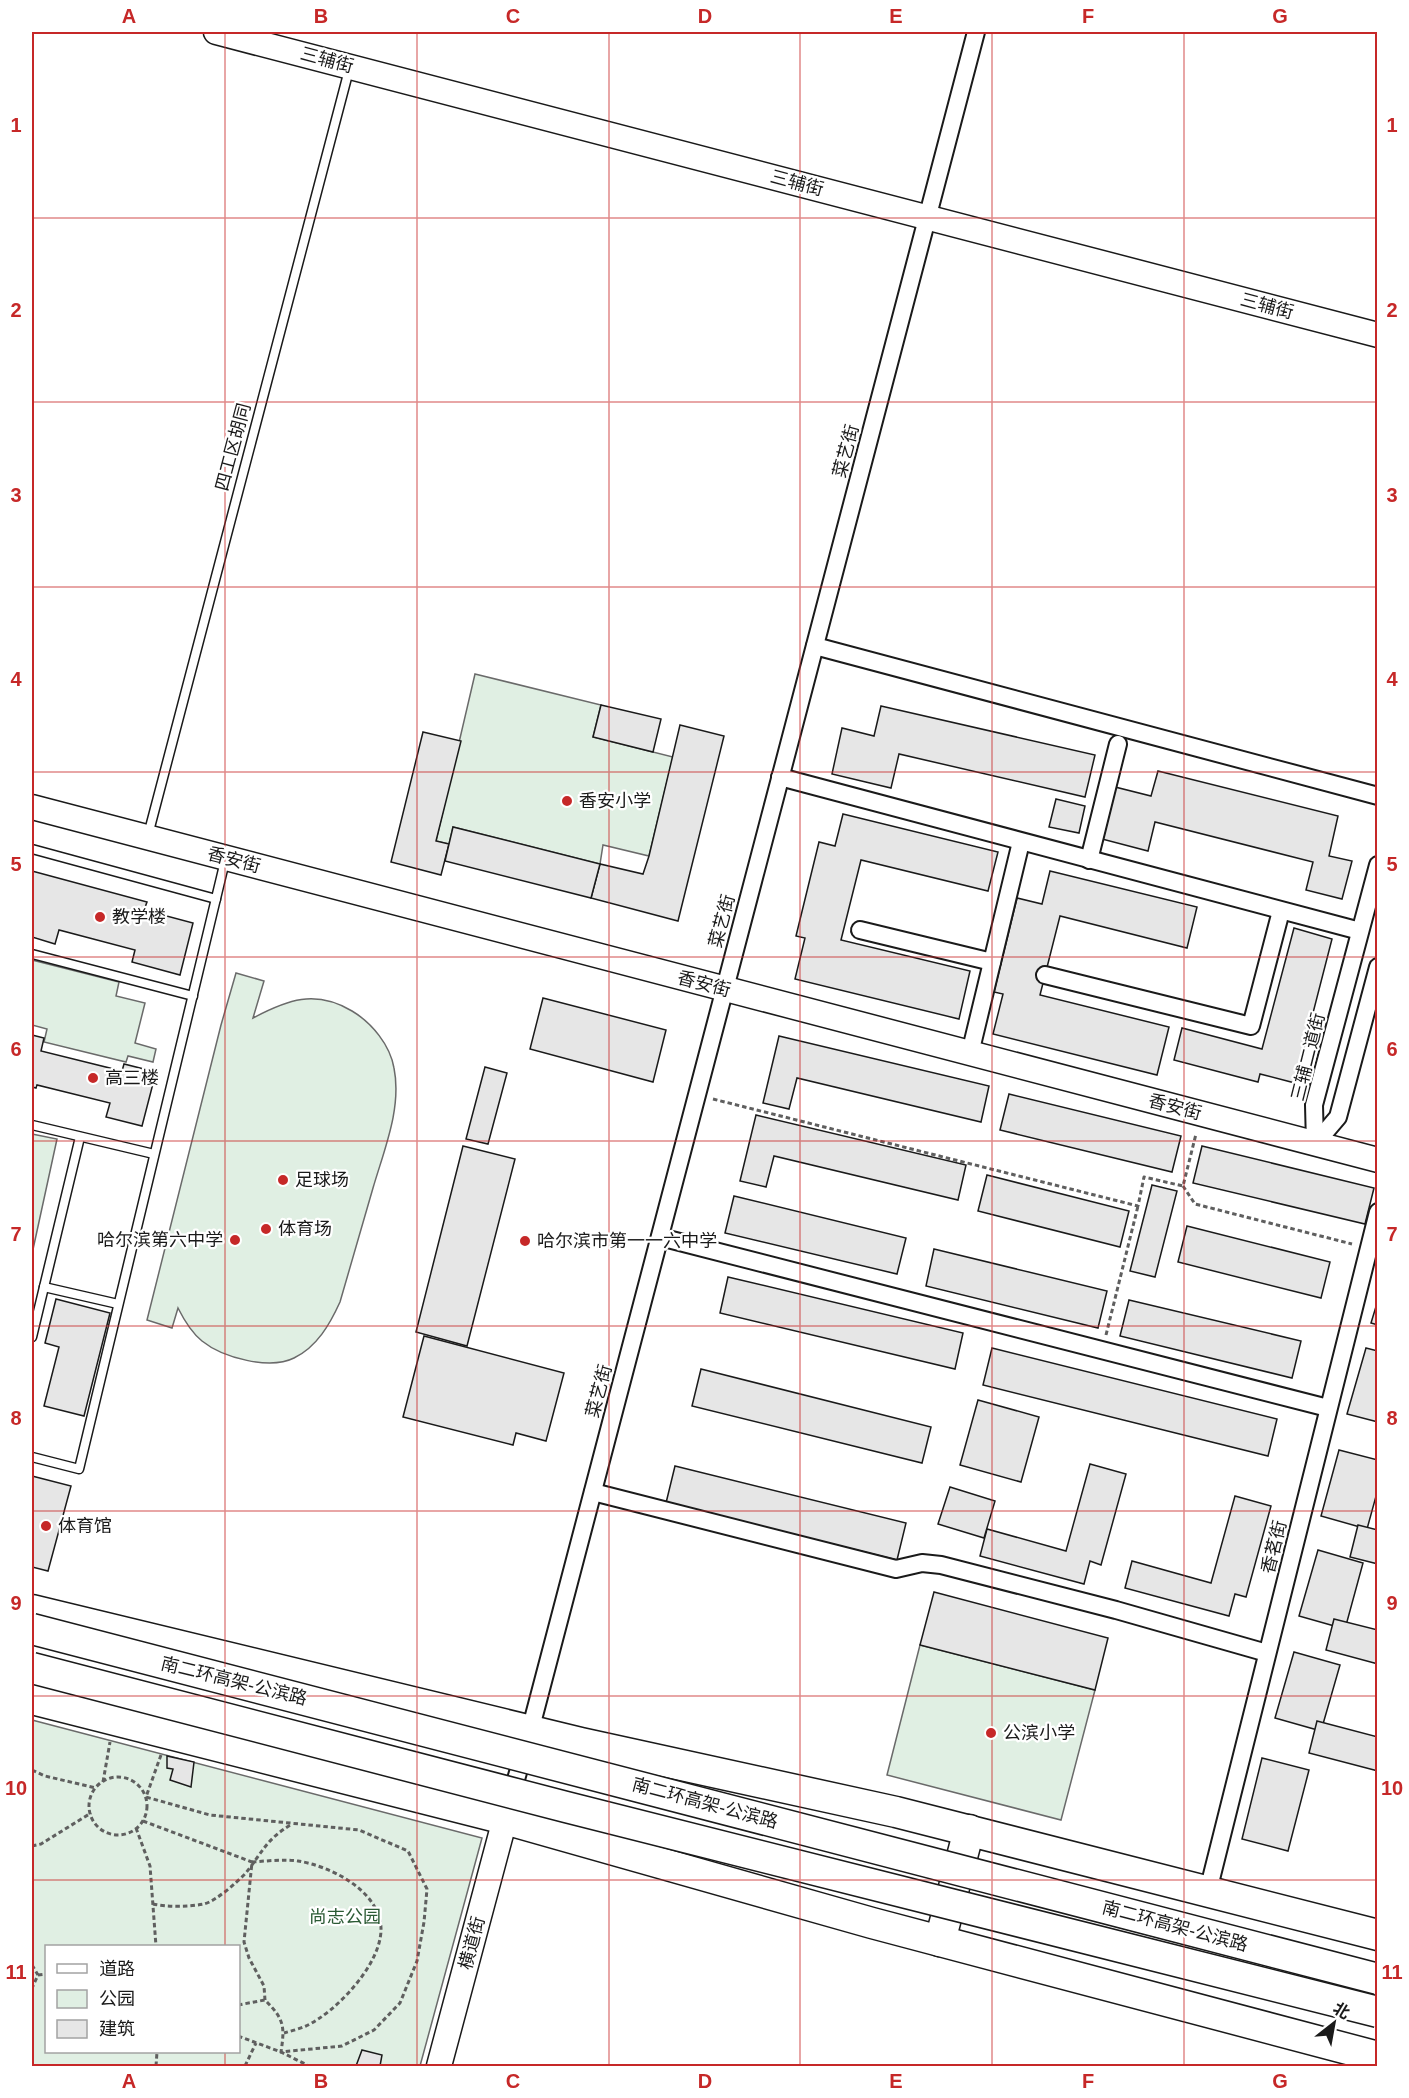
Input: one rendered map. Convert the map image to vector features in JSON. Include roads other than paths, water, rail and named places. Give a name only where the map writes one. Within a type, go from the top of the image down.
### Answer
[{"type":"highway","points":[[32,1610],[530,1731],[896,1812],[1377,1935]]},
{"type":"highway","name":"南二环高架-公滨路","points":[[32,1629],[1377,1979]]},
{"type":"highway","name":"南二环高架-公滨路","points":[[32,1668],[1377,2012]]},
{"type":"highway","points":[[32,1699],[505,1819],[872,1923],[1377,2057]]},
{"type":"highway","points":[[566,1806],[872,1923]]},
{"type":"highway","points":[[940,1941],[969,1830]]},
{"type":"highway","points":[[888,1851],[1208,1891]]},
{"type":"street","name":"三辅街","points":[[216,32],[1377,335]]},
{"type":"street","name":"菜艺街","points":[[505,1819],[976,32]]},
{"type":"street","points":[[815,646],[1377,796]]},
{"type":"street","points":[[1089,860],[1118,744]]},
{"type":"street","points":[[780,777],[1360,931]]},
{"type":"street","name":"香安街","points":[[32,807],[1377,1160]]},
{"type":"street","points":[[973,1041],[1021,842]]},
{"type":"street","name":"三辅二道街","points":[[1315,1144],[1314,1105],[1377,865]]},
{"type":"street","points":[[1046,975],[1251,1026],[1281,911]]},
{"type":"street","points":[[860,930],[992,963]]},
{"type":"street","points":[[1315,1144],[1338,1117],[1377,967]]},
{"type":"street","name":"香茗街","points":[[1208,1891],[1377,1212]]},
{"type":"street","points":[[660,1237],[1328,1408]]},
{"type":"street","points":[[593,1492],[896,1569],[922,1563],[941,1564],[1267,1653]]},
{"type":"street","name":"横道街","points":[[439,2067],[505,1819]]},
{"type":"lane","name":"四工区胡同","points":[[147,837],[350,66]]},
{"type":"lane","points":[[32,849],[216,898]]},
{"type":"lane","points":[[32,1457],[79,1469],[226,858]]},
{"type":"lane","points":[[32,954],[193,996]]},
{"type":"lane","points":[[32,1125],[154,1154]]},
{"type":"lane","points":[[32,1337],[80,1137]]},
{"type":"lane","points":[[44,1287],[118,1304]]},
{"type":"place","name":"香安小学","points":[[567,801]]},
{"type":"place","name":"教学楼","points":[[100,917]]},
{"type":"place","name":"高三楼","points":[[93,1078]]},
{"type":"place","name":"足球场","points":[[283,1180]]},
{"type":"place","name":"体育场","points":[[266,1229]]},
{"type":"place","name":"哈尔滨第六中学","points":[[235,1240]]},
{"type":"place","name":"哈尔滨市第一一六中学","points":[[525,1241]]},
{"type":"place","name":"体育馆","points":[[46,1526]]},
{"type":"place","name":"公滨小学","points":[[991,1733]]},
{"type":"park label","name":"尚志公园","points":[[345,1917]]}]
